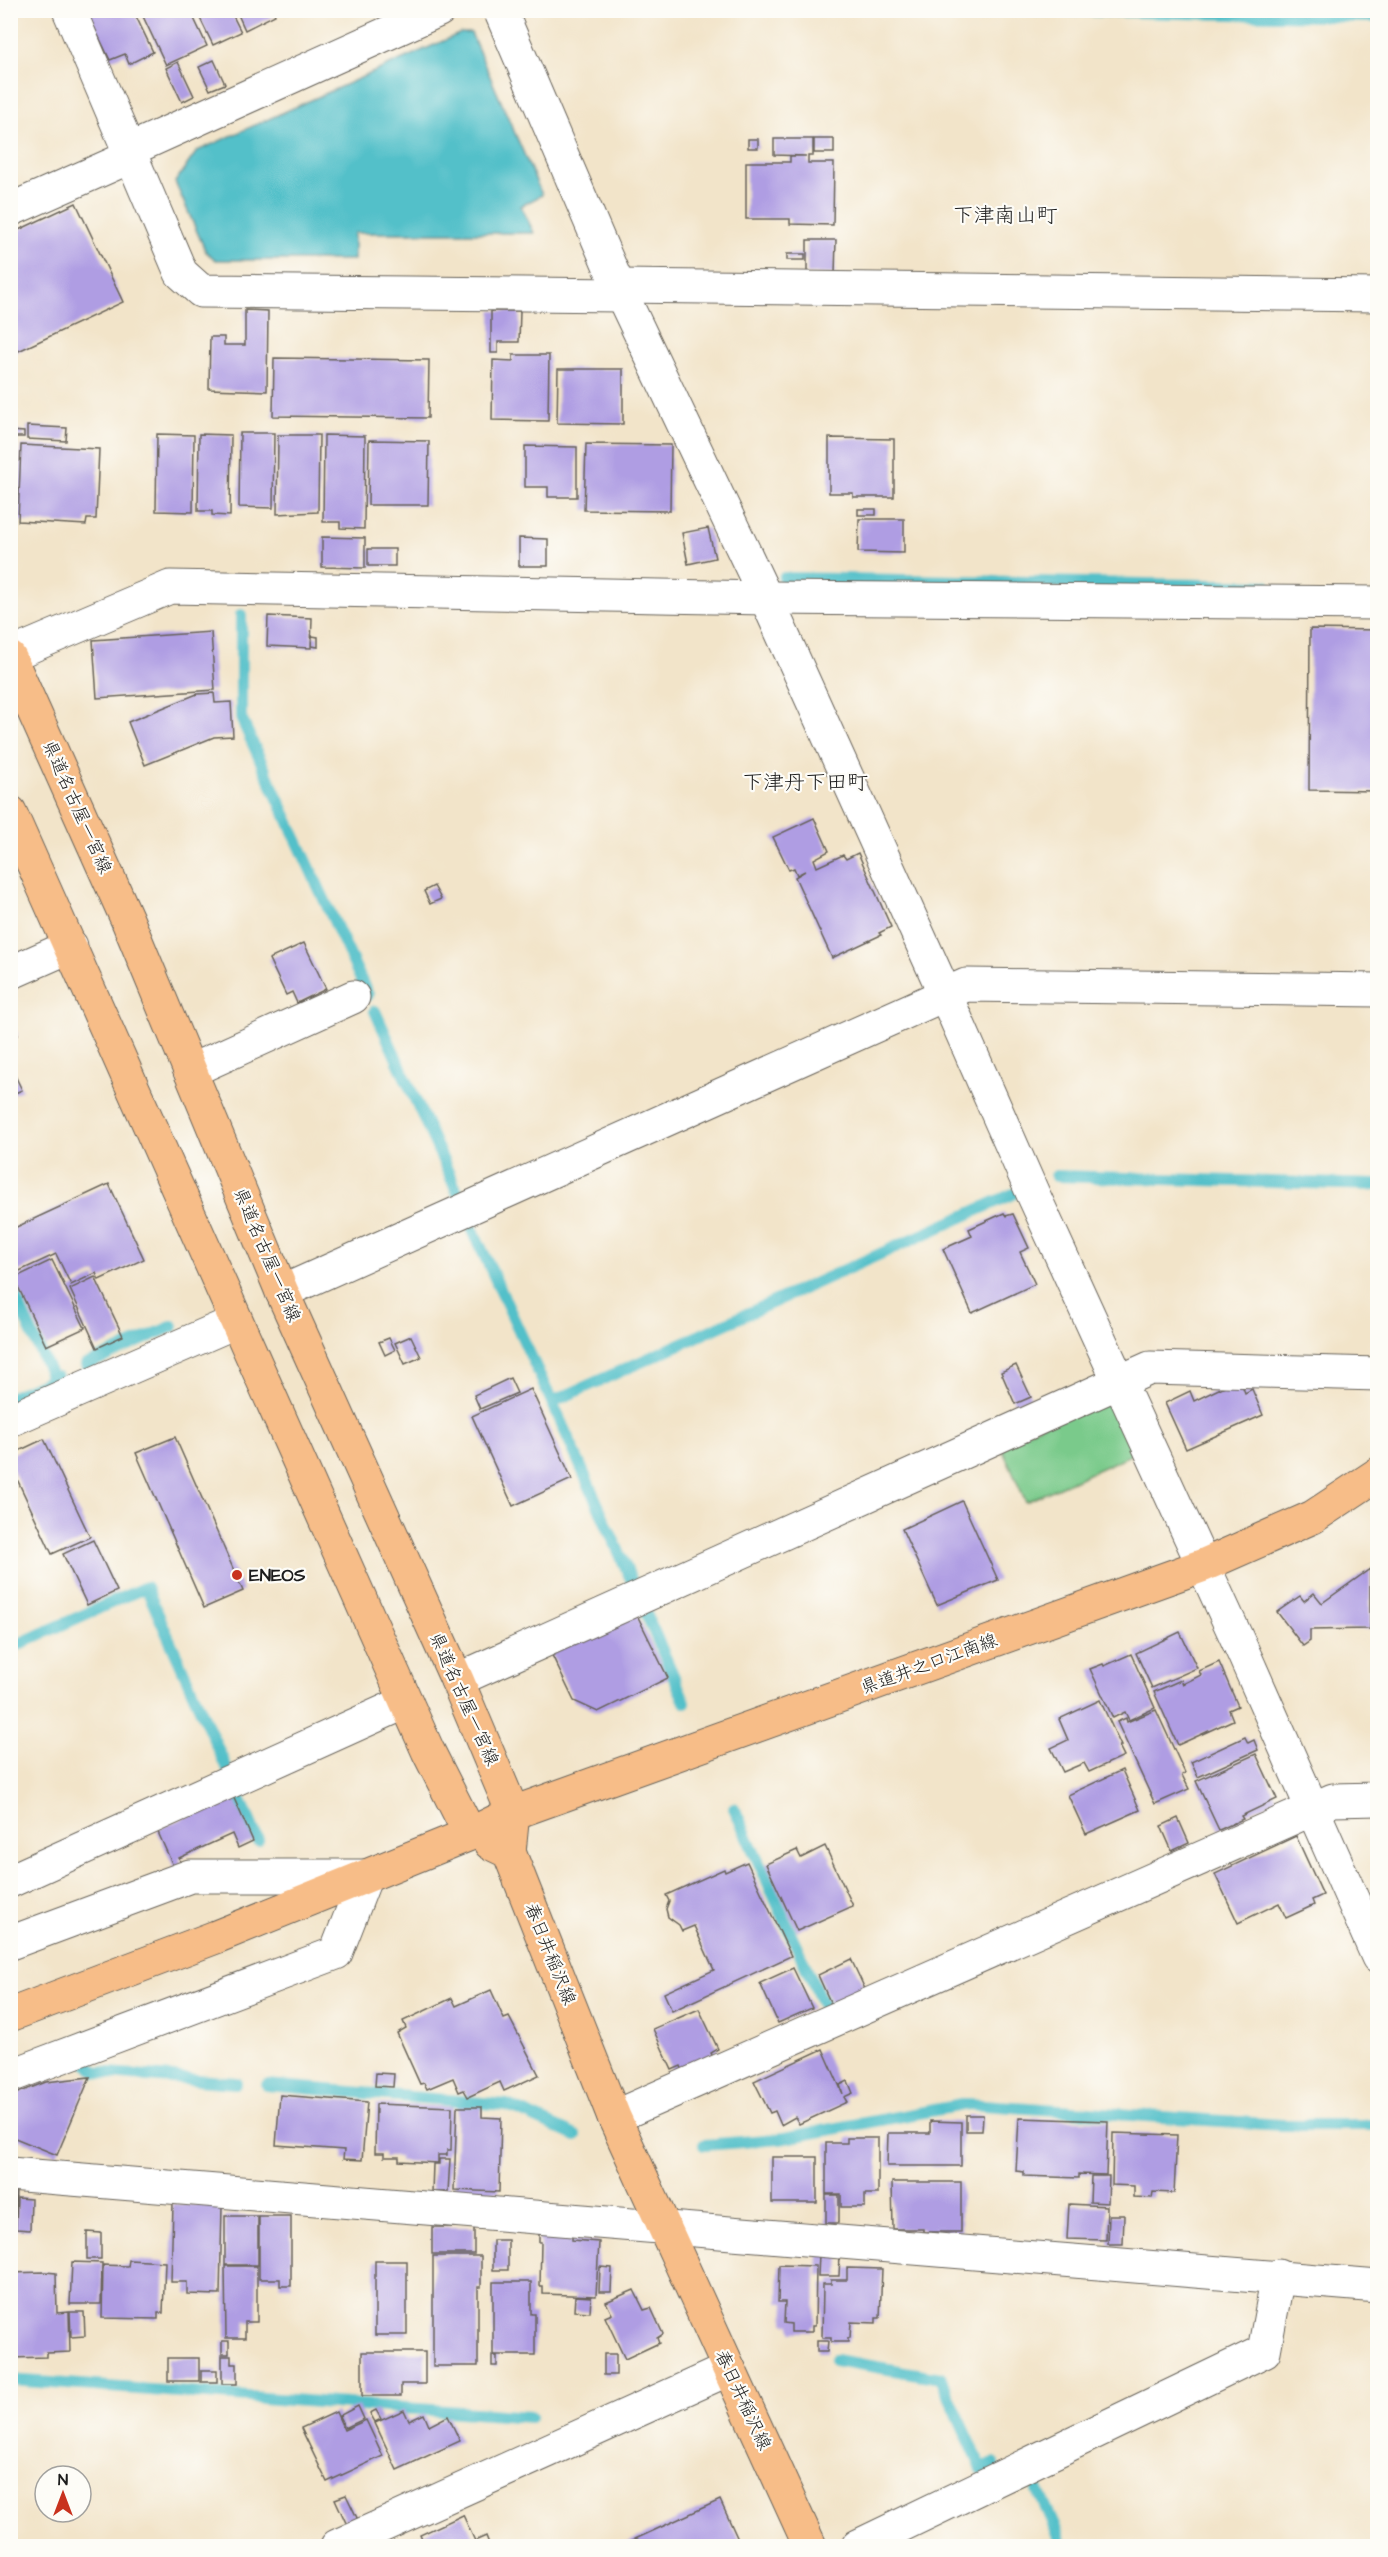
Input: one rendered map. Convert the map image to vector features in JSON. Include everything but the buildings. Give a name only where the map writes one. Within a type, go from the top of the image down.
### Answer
[{"type":"main road","name":"県道名古屋一宮線","points":[[10,657],[127,919],[282,1292],[457,1680],[513,1813],[509,1852]]},
{"type":"main road","points":[[10,812],[428,1751],[470,1834],[509,1852]]},
{"type":"main road","name":"県道井之口江南線","points":[[470,1834],[513,1813],[1204,1565],[1313,1517],[1377,1474]]},
{"type":"main road","points":[[10,2015],[216,1937],[470,1834]]},
{"type":"main road","name":"春日井稲沢線","points":[[509,1852],[615,2117],[810,2547]]},
{"type":"street","points":[[69,10],[181,273],[201,291],[621,290],[1377,295]]},
{"type":"street","points":[[10,210],[439,10]]},
{"type":"street","points":[[500,10],[621,290],[766,598],[1033,1194],[1204,1565],[1377,1957]]},
{"type":"street","points":[[10,657],[170,587],[766,598],[1377,603]]},
{"type":"street","points":[[10,972],[71,946]]},
{"type":"street","points":[[282,1292],[966,985],[1377,990]]},
{"type":"street","points":[[190,1071],[353,997]]},
{"type":"street","points":[[10,1420],[236,1322]]},
{"type":"street","points":[[457,1680],[1150,1368],[1377,1374]]},
{"type":"street","points":[[10,1881],[406,1702]]},
{"type":"street","points":[[615,2117],[1312,1808],[1333,1800],[1377,1799]]},
{"type":"street","points":[[10,1943],[190,1875],[366,1875],[336,1953],[10,2076]]},
{"type":"street","points":[[10,2174],[1278,2276],[1377,2286]]},
{"type":"street","points":[[858,2547],[1264,2351],[1278,2276]]},
{"type":"street","points":[[337,2547],[729,2369]]},
{"type":"green space","points":[[1094,1401],[1114,1408],[1135,1453],[1026,1502],[1000,1444]]},
{"type":"water","points":[[461,33],[471,33],[542,195],[521,206],[534,233],[354,233],[354,260],[216,260],[206,252],[175,182],[197,151]]},
{"type":"waterway","points":[[1038,10],[1378,17]]},
{"type":"waterway","points":[[784,578],[1266,586]]},
{"type":"waterway","points":[[241,615],[241,718],[368,995]]},
{"type":"waterway","points":[[375,1011],[459,1196]]},
{"type":"waterway","points":[[1056,1176],[1378,1185]]},
{"type":"waterway","points":[[634,1586],[552,1402],[1013,1194]]},
{"type":"waterway","points":[[470,1224],[552,1402]]},
{"type":"waterway","points":[[10,1286],[53,1379]]},
{"type":"waterway","points":[[86,1365],[173,1326]]},
{"type":"waterway","points":[[10,1398],[57,1377]]},
{"type":"waterway","points":[[10,1648],[146,1587],[227,1769]]},
{"type":"waterway","points":[[644,1609],[685,1702]]},
{"type":"waterway","points":[[238,1793],[258,1840]]},
{"type":"waterway","points":[[734,1808],[824,2007]]},
{"type":"waterway","points":[[87,2063],[96,2072],[236,2083]]},
{"type":"waterway","points":[[267,2085],[507,2105],[576,2136]]},
{"type":"waterway","points":[[704,2145],[779,2139],[967,2104],[1282,2125],[1378,2125]]},
{"type":"waterway","points":[[835,2360],[941,2378],[982,2469],[994,2464]]},
{"type":"waterway","points":[[10,2380],[531,2417]]},
{"type":"waterway","points":[[1032,2477],[1063,2546]]},
{"type":"place","name":"ENEOS","points":[[237,1575]]},
{"type":"district","name":"下津南山町","points":[[1005,215]]},
{"type":"district","name":"下津丹下田町","points":[[805,782]]}]
